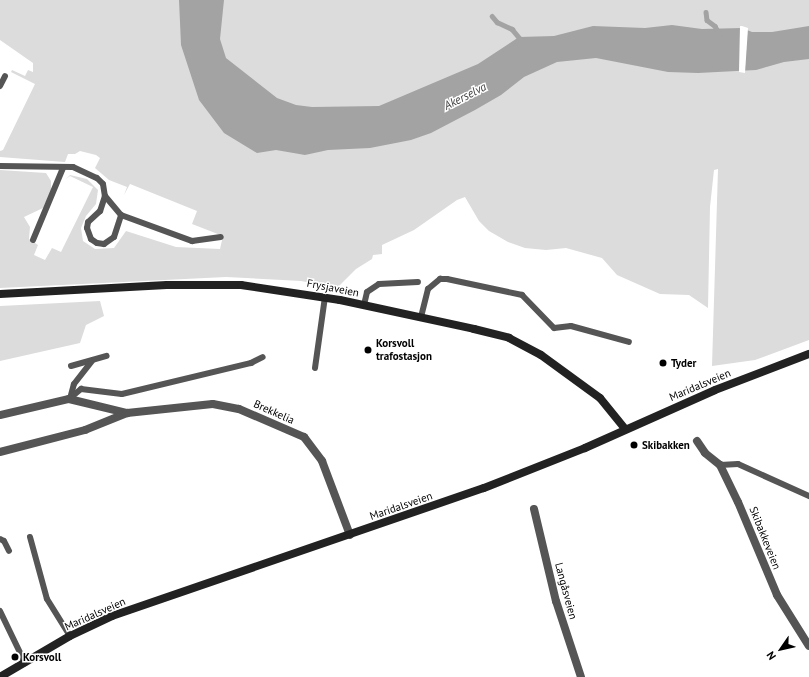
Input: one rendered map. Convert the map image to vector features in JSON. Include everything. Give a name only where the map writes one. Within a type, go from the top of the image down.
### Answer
[{"type":"main road","name":"Frysjaveien","points":[[0,294],[220,284],[280,289],[420,317],[493,333],[525,345],[585,385],[608,406],[625,429]]},
{"type":"main road","name":"Maridalsveien","points":[[0,677],[70,636],[112,616],[484,488],[715,390],[809,354]]},
{"type":"street","name":"Brekkelia","points":[[0,415],[69,399],[127,413]]},
{"type":"street","name":"Brekkelia","points":[[0,452],[85,430],[127,413],[213,404],[246,411],[304,437],[322,461],[350,534]]},
{"type":"street","name":"Skibakkeveien","points":[[697,441],[705,453],[720,465],[738,502],[777,595],[809,646]]},
{"type":"street","name":"Langåsveien","points":[[534,509],[556,601],[581,677]]},
{"type":"lane","points":[[0,86],[5,76]]},
{"type":"lane","points":[[0,166],[82,169],[97,178],[103,184],[105,196],[100,211],[88,222],[88,234],[91,240],[104,244],[111,241],[117,231],[121,215]]},
{"type":"lane","points":[[33,240],[63,168]]},
{"type":"lane","points":[[105,196],[121,215],[192,241],[221,237]]},
{"type":"lane","points":[[420,317],[428,289],[440,279],[447,279],[522,295],[554,328],[571,326],[629,342]]},
{"type":"lane","points":[[364,305],[368,292],[379,284],[418,282]]},
{"type":"lane","points":[[315,368],[325,297]]},
{"type":"lane","points":[[71,366],[92,362],[107,356]]},
{"type":"lane","points":[[69,399],[81,388],[122,394],[251,363],[263,357]]},
{"type":"lane","points":[[69,399],[74,384],[92,362]]},
{"type":"lane","points":[[720,465],[738,464],[809,496]]},
{"type":"lane","points":[[30,537],[47,600],[70,636]]},
{"type":"lane","points":[[0,539],[4,541],[9,551]]},
{"type":"lane","points":[[0,611],[25,663]]},
{"type":"shaded area","points":[[0,0],[809,0],[809,340],[755,360],[712,366],[718,169],[714,170],[710,207],[708,308],[689,295],[660,294],[617,275],[602,258],[566,248],[546,250],[525,248],[508,242],[489,231],[479,221],[465,197],[457,200],[414,230],[382,245],[382,254],[373,255],[372,259],[356,269],[337,288],[301,281],[226,277],[0,288],[0,170],[46,173],[51,181],[51,191],[43,208],[24,217],[30,227],[29,239],[38,245],[34,255],[45,260],[52,248],[61,252],[93,187],[70,176],[66,179],[70,175],[87,179],[98,190],[96,204],[86,216],[81,228],[83,241],[95,249],[114,248],[126,231],[176,247],[220,249],[223,236],[192,224],[197,211],[130,184],[124,195],[127,187],[109,180],[95,168],[100,158],[96,155],[80,151],[75,154],[68,154],[65,162],[0,157],[0,151],[3,150],[35,84],[11,72],[12,70],[25,76],[28,70],[33,72],[33,63],[0,40]]},
{"type":"shaded area","points":[[100,301],[104,316],[86,325],[80,343],[0,361],[0,306]]},
{"type":"water","name":"Akerselva","points":[[179,0],[224,0],[220,39],[226,58],[277,98],[296,105],[312,107],[379,106],[478,64],[519,37],[554,36],[593,26],[645,28],[672,25],[702,29],[742,28],[752,32],[772,32],[809,26],[809,59],[784,62],[756,70],[698,73],[668,72],[596,58],[557,62],[524,77],[501,95],[475,110],[431,133],[411,140],[370,148],[328,150],[305,155],[276,150],[257,153],[224,133],[199,100],[181,45]]},
{"type":"pier","points":[[740,26],[748,28],[745,73],[739,72]]},
{"type":"waterway","points":[[706,12],[707,20],[715,26],[720,35]]},
{"type":"waterway","points":[[492,16],[497,22],[512,29],[522,41]]},
{"type":"place","name":"Korsvoll trafostasjon","points":[[368,350]]},
{"type":"place","name":"Tyder","points":[[663,363]]},
{"type":"place","name":"Skibakken","points":[[634,445]]},
{"type":"place","name":"Korsvoll","points":[[15,657]]}]
